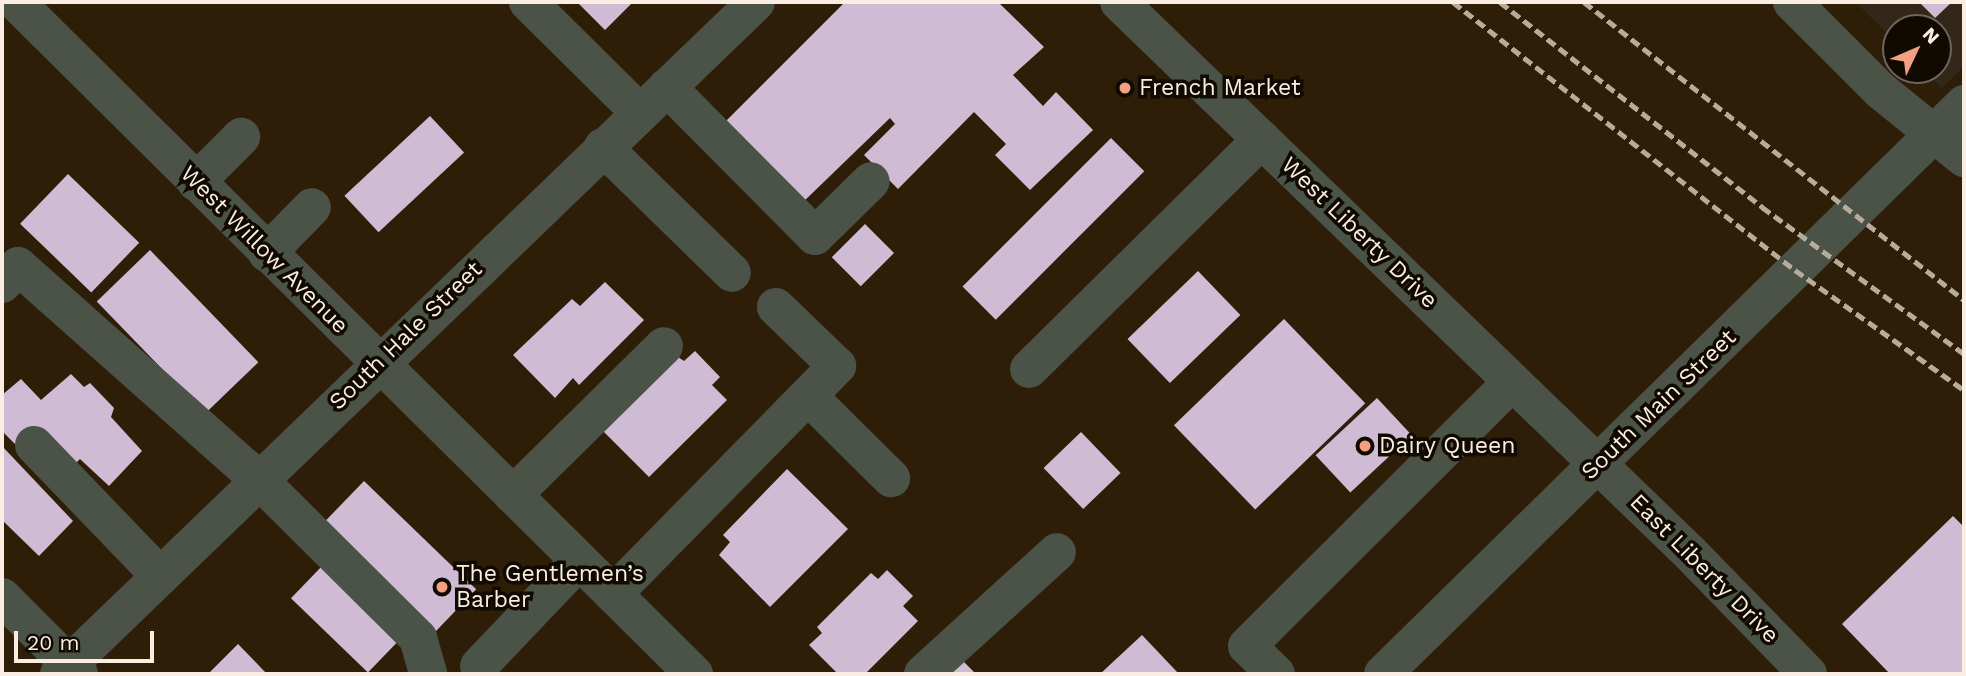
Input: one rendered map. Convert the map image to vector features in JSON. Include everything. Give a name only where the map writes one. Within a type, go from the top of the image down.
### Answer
[{"type":"street","name":"West Willow Avenue","points":[[16,2],[694,674]]},
{"type":"street","points":[[527,2],[639,113]]},
{"type":"street","name":"South Hale Street","points":[[69,671],[160,576],[378,362],[756,2]]},
{"type":"street","name":"West Liberty Drive","points":[[1119,2],[1598,464]]},
{"type":"street","points":[[1792,2],[1881,91],[1964,158]]},
{"type":"street","points":[[667,87],[815,236],[871,181]]},
{"type":"street","name":"South Main Street","points":[[1383,674],[1964,104]]},
{"type":"street","points":[[196,182],[241,137]]},
{"type":"street","points":[[1029,369],[1262,139]]},
{"type":"street","points":[[603,147],[732,273]]},
{"type":"street","points":[[267,253],[312,207]]},
{"type":"street","points":[[2,284],[18,266],[258,479],[418,638],[428,674]]},
{"type":"street","points":[[612,594],[837,366],[776,307]]},
{"type":"street","points":[[513,495],[664,346]]},
{"type":"street","points":[[1276,674],[1247,646],[1512,382]]},
{"type":"street","points":[[808,396],[891,478]]},
{"type":"street","points":[[34,445],[160,576]]},
{"type":"street","name":"East Liberty Drive","points":[[1598,464],[1808,674]]},
{"type":"street","points":[[923,674],[1057,552]]},
{"type":"street","points":[[479,666],[579,561]]},
{"type":"street","points":[[2,597],[69,671]]},
{"type":"shaded area","points":[[1855,2],[1964,2],[1964,66],[1952,78],[1952,14],[1882,14],[1882,28]]},
{"type":"building","points":[[577,2],[633,2],[605,30]]},
{"type":"building","points":[[845,2],[998,2],[1044,47],[1013,75],[1043,106],[1056,92],[1093,130],[1030,190],[995,155],[1006,144],[974,112],[898,189],[864,155],[895,124],[890,118],[799,206],[720,127]]},
{"type":"building","points":[[1919,2],[1952,2],[1939,14],[1931,14]]},
{"type":"building","points":[[430,116],[464,153],[379,232],[344,196]]},
{"type":"building","points":[[1111,138],[1144,171],[996,320],[963,286]]},
{"type":"building","points":[[68,174],[139,243],[91,292],[20,224]]},
{"type":"building","points":[[865,224],[894,253],[861,286],[832,257]]},
{"type":"building","points":[[150,250],[258,362],[205,414],[97,301]]},
{"type":"building","points":[[1198,271],[1240,315],[1170,383],[1128,339]]},
{"type":"building","points":[[605,282],[644,320],[579,385],[573,378],[555,398],[513,355],[572,299],[580,306]]},
{"type":"building","points":[[1284,319],[1365,403],[1255,509],[1174,425]]},
{"type":"building","points":[[695,351],[720,377],[712,385],[727,400],[649,477],[603,431],[678,357],[684,361]]},
{"type":"building","points":[[71,374],[84,387],[90,383],[114,408],[111,417],[142,451],[109,486],[80,459],[72,467],[16,445],[2,431],[2,395],[21,379],[41,400]]},
{"type":"building","name":"Dairy Queen","points":[[1377,398],[1412,435],[1350,493],[1316,455]]},
{"type":"building","points":[[1081,432],[1121,473],[1083,509],[1044,468]]},
{"type":"building","points":[[2,446],[73,521],[39,556],[2,520]]},
{"type":"building","points":[[787,469],[848,529],[770,607],[719,555],[730,542],[723,535]]},
{"type":"building","points":[[364,481],[476,589],[432,635],[320,527]]},
{"type":"building","points":[[1953,516],[1964,527],[1964,674],[1890,674],[1842,624]]},
{"type":"building","points":[[325,563],[402,637],[368,673],[291,598]]},
{"type":"building","points":[[887,570],[913,596],[903,606],[918,621],[865,674],[838,674],[809,645],[822,633],[817,627],[871,573],[878,579]]},
{"type":"building","points":[[1142,635],[1179,674],[1100,674]]},
{"type":"building","points":[[238,644],[267,674],[208,674]]},
{"type":"building","points":[[955,653],[976,674],[932,674]]},
{"type":"railway","points":[[1453,2],[1795,270],[1964,390]]},
{"type":"railway","points":[[1500,2],[1762,207],[1964,354]]},
{"type":"railway","points":[[1584,2],[1964,300]]},
{"type":"place","name":"French Market","points":[[1125,88]]},
{"type":"place","name":"Dairy Queen","points":[[1365,446]]},
{"type":"place","name":"The Gentlemen’s Barber","points":[[442,587]]}]
